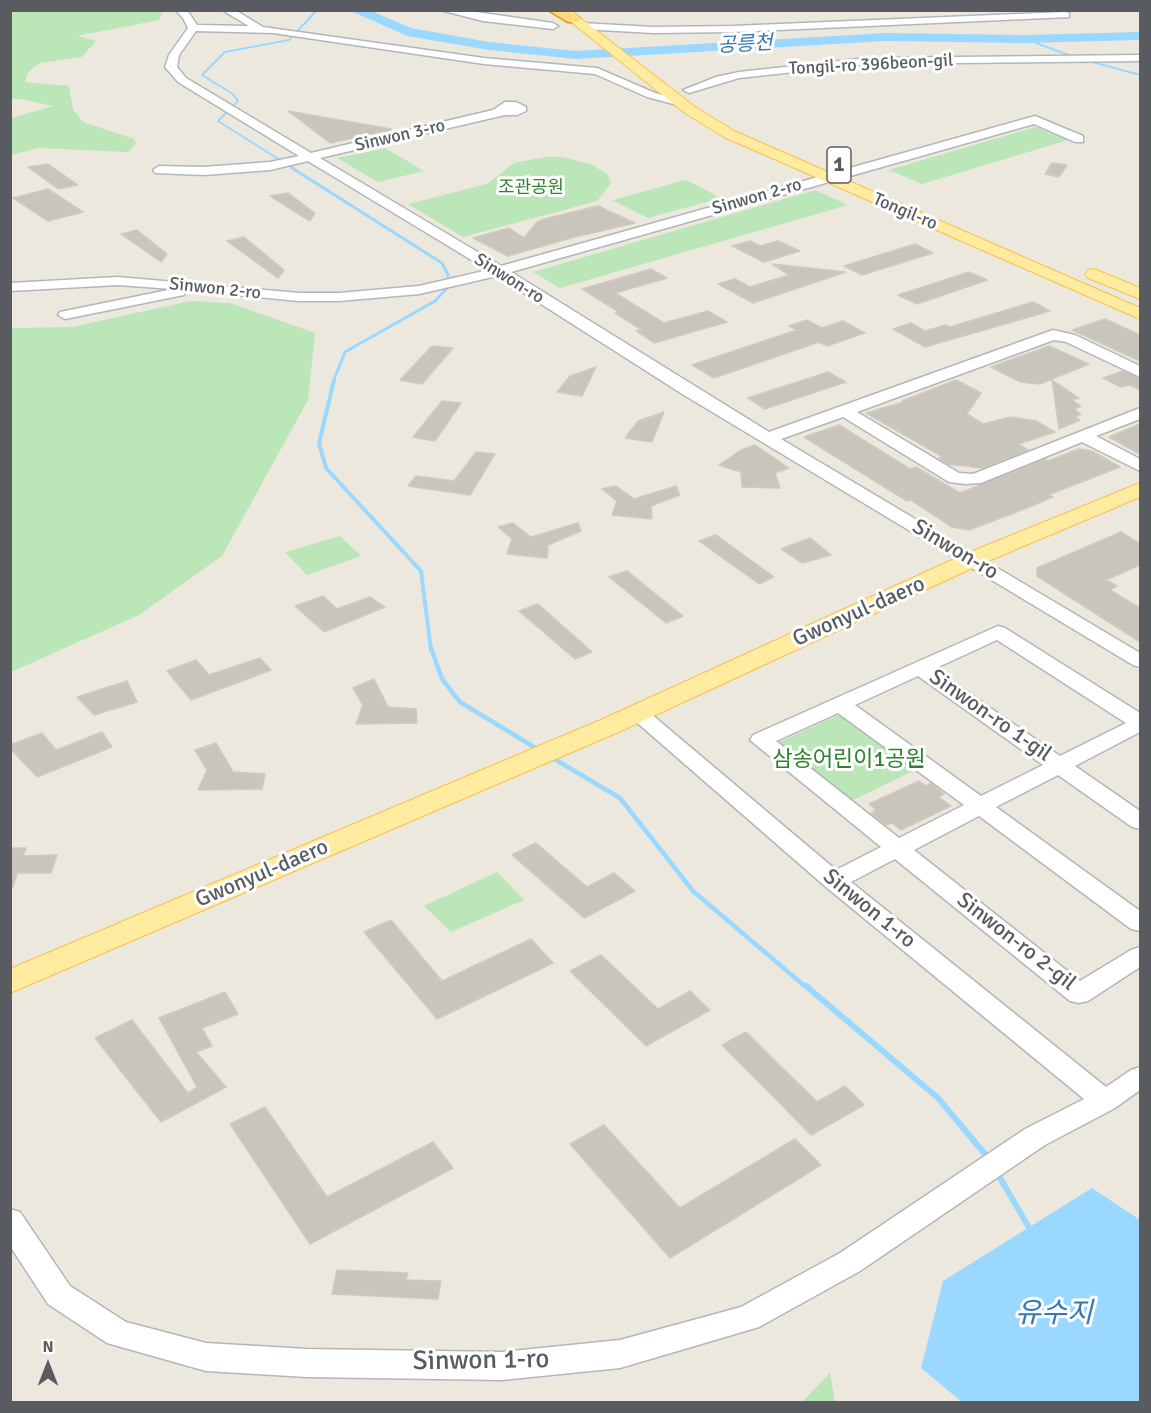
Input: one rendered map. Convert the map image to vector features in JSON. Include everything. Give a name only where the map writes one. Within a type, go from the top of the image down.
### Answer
[{"type":"highway","points":[[554,18],[586,21]]},
{"type":"main road","name":"Tongil-ro","points":[[586,21],[657,84],[683,92],[712,105]]},
{"type":"main road","name":"Tongil-ro","points":[[586,21],[683,92],[710,124],[827,178],[1140,314]]},
{"type":"main road","name":"Tongil-ro","points":[[829,160],[875,180]]},
{"type":"main road","name":"Tongil-ro","points":[[972,224],[1140,303]]},
{"type":"main road","points":[[951,231],[992,257],[1140,324]]},
{"type":"main road","points":[[992,235],[1022,243]]},
{"type":"main road","points":[[1075,266],[1140,294]]},
{"type":"main road","name":"Gwonyul-daero","points":[[10,982],[637,713],[971,560],[1140,489]]},
{"type":"street","points":[[180,10],[193,28],[273,30],[484,61],[597,71],[651,94],[683,92]]},
{"type":"street","points":[[226,10],[260,29]]},
{"type":"street","points":[[445,10],[483,18],[554,18]]},
{"type":"street","points":[[586,21],[653,30],[833,26],[1065,15],[1061,10]]},
{"type":"street","name":"Sinwon-ro","points":[[193,28],[174,55],[171,67],[182,80],[250,119],[303,158],[499,271],[690,392],[1140,662]]},
{"type":"street","name":"Tongil-ro 396beon-gil","points":[[683,92],[739,75],[867,61],[1140,58]]},
{"type":"street","name":"Sinwon 3-ro","points":[[159,170],[204,171],[270,166],[502,112]]},
{"type":"street","name":"Sinwon 2-ro","points":[[10,287],[118,281],[319,297],[419,290],[499,271],[1035,120],[1079,140]]},
{"type":"street","points":[[65,315],[196,287]]},
{"type":"street","points":[[770,438],[1053,335],[1070,338],[1140,372]]},
{"type":"street","points":[[843,411],[955,478],[965,479],[975,479],[1085,437],[1140,413]]},
{"type":"street","points":[[1085,437],[1140,466]]},
{"type":"street","name":"Sinwon-ro 1-gil","points":[[896,849],[761,740],[998,632],[1140,723]]},
{"type":"street","name":"Sinwon-ro 1-gil","points":[[920,668],[1059,765]]},
{"type":"street","points":[[840,704],[1140,923]]},
{"type":"street","name":"Sinwon 1-ro","points":[[10,1221],[59,1295],[118,1333],[206,1357],[307,1363],[502,1366],[620,1354],[748,1318],[850,1262],[1035,1137],[1105,1101],[834,880],[637,713]]},
{"type":"street","points":[[834,880],[1140,723]]},
{"type":"street","points":[[1059,765],[1140,822]]},
{"type":"street","name":"Sinwon-ro 2-gil","points":[[896,849],[1078,994],[1140,956]]},
{"type":"street","points":[[1105,1101],[1140,1077]]},
{"type":"green space","points":[[163,10],[159,20],[77,36],[96,41],[82,57],[40,63],[28,72],[25,82],[69,86],[73,109],[83,122],[134,139],[136,143],[128,152],[39,148],[11,155],[11,118],[53,106],[22,99],[11,99],[11,11]]},
{"type":"green space","points":[[1035,127],[1068,140],[922,184],[889,170]]},
{"type":"green space","points":[[385,148],[424,171],[378,182],[337,158]]},
{"type":"green space","name":"조관공원","points":[[545,157],[562,157],[590,164],[607,174],[611,183],[598,200],[590,203],[463,237],[408,204],[487,184],[514,163]]},
{"type":"green space","points":[[686,180],[721,198],[648,218],[612,200]]},
{"type":"green space","points":[[815,190],[848,205],[560,288],[533,272]]},
{"type":"green space","points":[[191,301],[230,303],[315,333],[308,400],[222,556],[139,615],[11,672],[11,328],[72,327]]},
{"type":"green space","points":[[340,536],[361,556],[307,575],[285,552]]},
{"type":"green space","name":"삼송어린이1공원","points":[[839,715],[915,770],[851,801],[779,742]]},
{"type":"green space","points":[[497,872],[524,900],[451,932],[424,906]]},
{"type":"green space","points":[[830,1373],[835,1402],[802,1402]]},
{"type":"water","name":"유수지","points":[[1092,1188],[1140,1220],[1140,1402],[962,1402],[921,1368],[943,1281]]},
{"type":"building","points":[[288,111],[391,129],[391,130],[330,143]]},
{"type":"building","points":[[1052,163],[1067,165],[1059,177],[1045,174]]},
{"type":"building","points":[[48,164],[78,185],[58,189],[28,167]]},
{"type":"building","points":[[48,189],[83,212],[48,221],[13,198]]},
{"type":"building","points":[[288,193],[315,213],[310,221],[270,196]]},
{"type":"building","points":[[598,206],[635,223],[508,256],[473,238],[509,228],[524,238],[537,222]]},
{"type":"building","points":[[137,230],[167,254],[161,262],[121,234]]},
{"type":"building","points":[[244,237],[284,270],[278,278],[227,241]]},
{"type":"building","points":[[750,241],[760,246],[778,241],[800,251],[764,262],[732,246]]},
{"type":"building","points":[[915,244],[933,253],[862,275],[844,266]]},
{"type":"building","points":[[772,264],[846,272],[753,303],[718,284],[735,279],[750,287],[789,275]]},
{"type":"building","points":[[651,269],[667,278],[615,293],[664,323],[708,311],[727,322],[654,343],[636,331],[642,330],[615,313],[619,312],[582,289]]},
{"type":"building","points":[[969,272],[987,280],[917,304],[898,295]]},
{"type":"building","points":[[1033,302],[1050,311],[925,347],[893,329],[911,323],[925,331],[946,325],[950,327]]},
{"type":"building","points":[[1105,319],[1140,335],[1140,361],[1072,330]]},
{"type":"building","points":[[807,320],[822,328],[843,321],[865,333],[827,346],[819,342],[714,378],[692,365],[797,330],[789,326]]},
{"type":"building","points":[[432,346],[453,348],[422,384],[400,380]]},
{"type":"building","points":[[1049,346],[1089,364],[1040,384],[1020,382],[991,367]]},
{"type":"building","points":[[596,367],[582,396],[557,392],[570,376]]},
{"type":"building","points":[[1123,371],[1140,379],[1140,390],[1130,385],[1121,387],[1103,378]]},
{"type":"building","points":[[828,372],[846,382],[765,409],[748,398]]},
{"type":"building","points":[[956,380],[981,393],[967,414],[983,424],[1011,417],[1036,421],[1055,432],[1018,444],[1028,450],[982,468],[948,464],[939,458],[943,457],[866,413],[904,402],[902,401]]},
{"type":"building","points":[[1052,380],[1079,398],[1072,400],[1081,406],[1074,409],[1081,414],[1075,417],[1080,420],[1059,429]]},
{"type":"building","points":[[442,401],[461,403],[435,441],[413,437]]},
{"type":"building","points":[[664,412],[652,442],[625,438],[638,421]]},
{"type":"building","points":[[1140,424],[1140,454],[1109,437]]},
{"type":"building","points":[[839,425],[910,469],[916,467],[960,493],[1045,459],[1048,461],[1079,449],[1092,451],[1120,467],[1048,495],[1053,497],[1022,510],[969,530],[952,527],[804,437]]},
{"type":"building","points":[[755,445],[789,468],[775,473],[780,488],[742,487],[741,472],[719,465],[741,450]]},
{"type":"building","points":[[476,452],[495,454],[470,495],[408,486],[416,476],[454,481]]},
{"type":"building","points":[[616,486],[634,499],[676,486],[680,495],[651,506],[652,519],[612,515],[617,501],[602,489]]},
{"type":"building","points":[[513,523],[531,537],[578,523],[581,531],[548,545],[547,558],[507,554],[512,539],[498,527]]},
{"type":"building","points":[[1121,532],[1140,544],[1140,565],[1106,580],[1117,586],[1110,590],[1140,608],[1140,642],[1037,576],[1037,568]]},
{"type":"building","points":[[716,535],[774,577],[759,584],[699,541]]},
{"type":"building","points":[[810,538],[831,555],[802,563],[781,549]]},
{"type":"building","points":[[627,571],[683,616],[666,623],[609,577]]},
{"type":"building","points":[[323,596],[337,609],[370,597],[385,607],[324,632],[295,606]]},
{"type":"building","points":[[538,604],[592,652],[575,659],[519,611]]},
{"type":"building","points":[[260,658],[271,670],[191,700],[167,671],[196,660],[209,675]]},
{"type":"building","points":[[374,679],[388,707],[416,709],[417,723],[356,724],[363,705],[353,688]]},
{"type":"building","points":[[127,681],[137,702],[94,715],[77,697]]},
{"type":"building","points":[[102,732],[112,747],[37,777],[10,748],[10,745],[42,733],[56,750]]},
{"type":"building","points":[[216,743],[233,772],[265,774],[262,789],[198,790],[207,770],[195,750]]},
{"type":"building","points":[[919,781],[926,786],[931,783],[944,794],[939,797],[951,806],[901,830],[892,823],[886,825],[871,813],[876,810],[869,804]]},
{"type":"building","points":[[536,843],[587,887],[614,873],[635,891],[584,918],[512,855]]},
{"type":"building","points":[[10,848],[26,848],[23,856],[57,855],[51,873],[17,873],[13,887],[10,886]]},
{"type":"building","points":[[391,920],[442,981],[531,939],[553,963],[437,1019],[364,932]]},
{"type":"building","points":[[601,955],[658,1009],[690,991],[710,1010],[646,1046],[570,971]]},
{"type":"building","points":[[225,992],[238,1014],[202,1028],[212,1046],[196,1052],[226,1087],[161,1122],[95,1038],[132,1020],[188,1093],[197,1087],[159,1018]]},
{"type":"building","points":[[746,1032],[817,1102],[845,1086],[864,1105],[811,1135],[722,1045]]},
{"type":"building","points":[[265,1107],[327,1197],[433,1142],[453,1168],[310,1244],[230,1124]]},
{"type":"building","points":[[604,1125],[680,1208],[795,1139],[821,1165],[670,1258],[570,1144]]},
{"type":"building","points":[[337,1270],[408,1273],[406,1280],[441,1281],[438,1299],[332,1294]]},
{"type":"waterway","points":[[294,169],[218,121],[238,101],[233,94],[202,75],[225,52],[289,40],[317,10]]},
{"type":"waterway","name":"공릉천","points":[[356,10],[407,32],[489,46],[576,55],[885,37],[1025,39],[1140,36]]},
{"type":"waterway","points":[[1025,39],[1074,57]]},
{"type":"waterway","points":[[1085,60],[1140,75]]},
{"type":"waterway","points":[[1140,115],[1140,130]]},
{"type":"waterway","points":[[292,168],[442,263],[448,275],[447,288],[435,301],[345,352],[333,382]]},
{"type":"waterway","points":[[334,380],[319,443],[326,468],[421,571],[431,650]]},
{"type":"waterway","points":[[431,648],[442,679],[460,702],[539,750]]},
{"type":"waterway","points":[[551,757],[620,798],[693,891],[807,988]]},
{"type":"waterway","points":[[806,986],[938,1098],[989,1159]]},
{"type":"waterway","points":[[996,1171],[1031,1231]]}]
